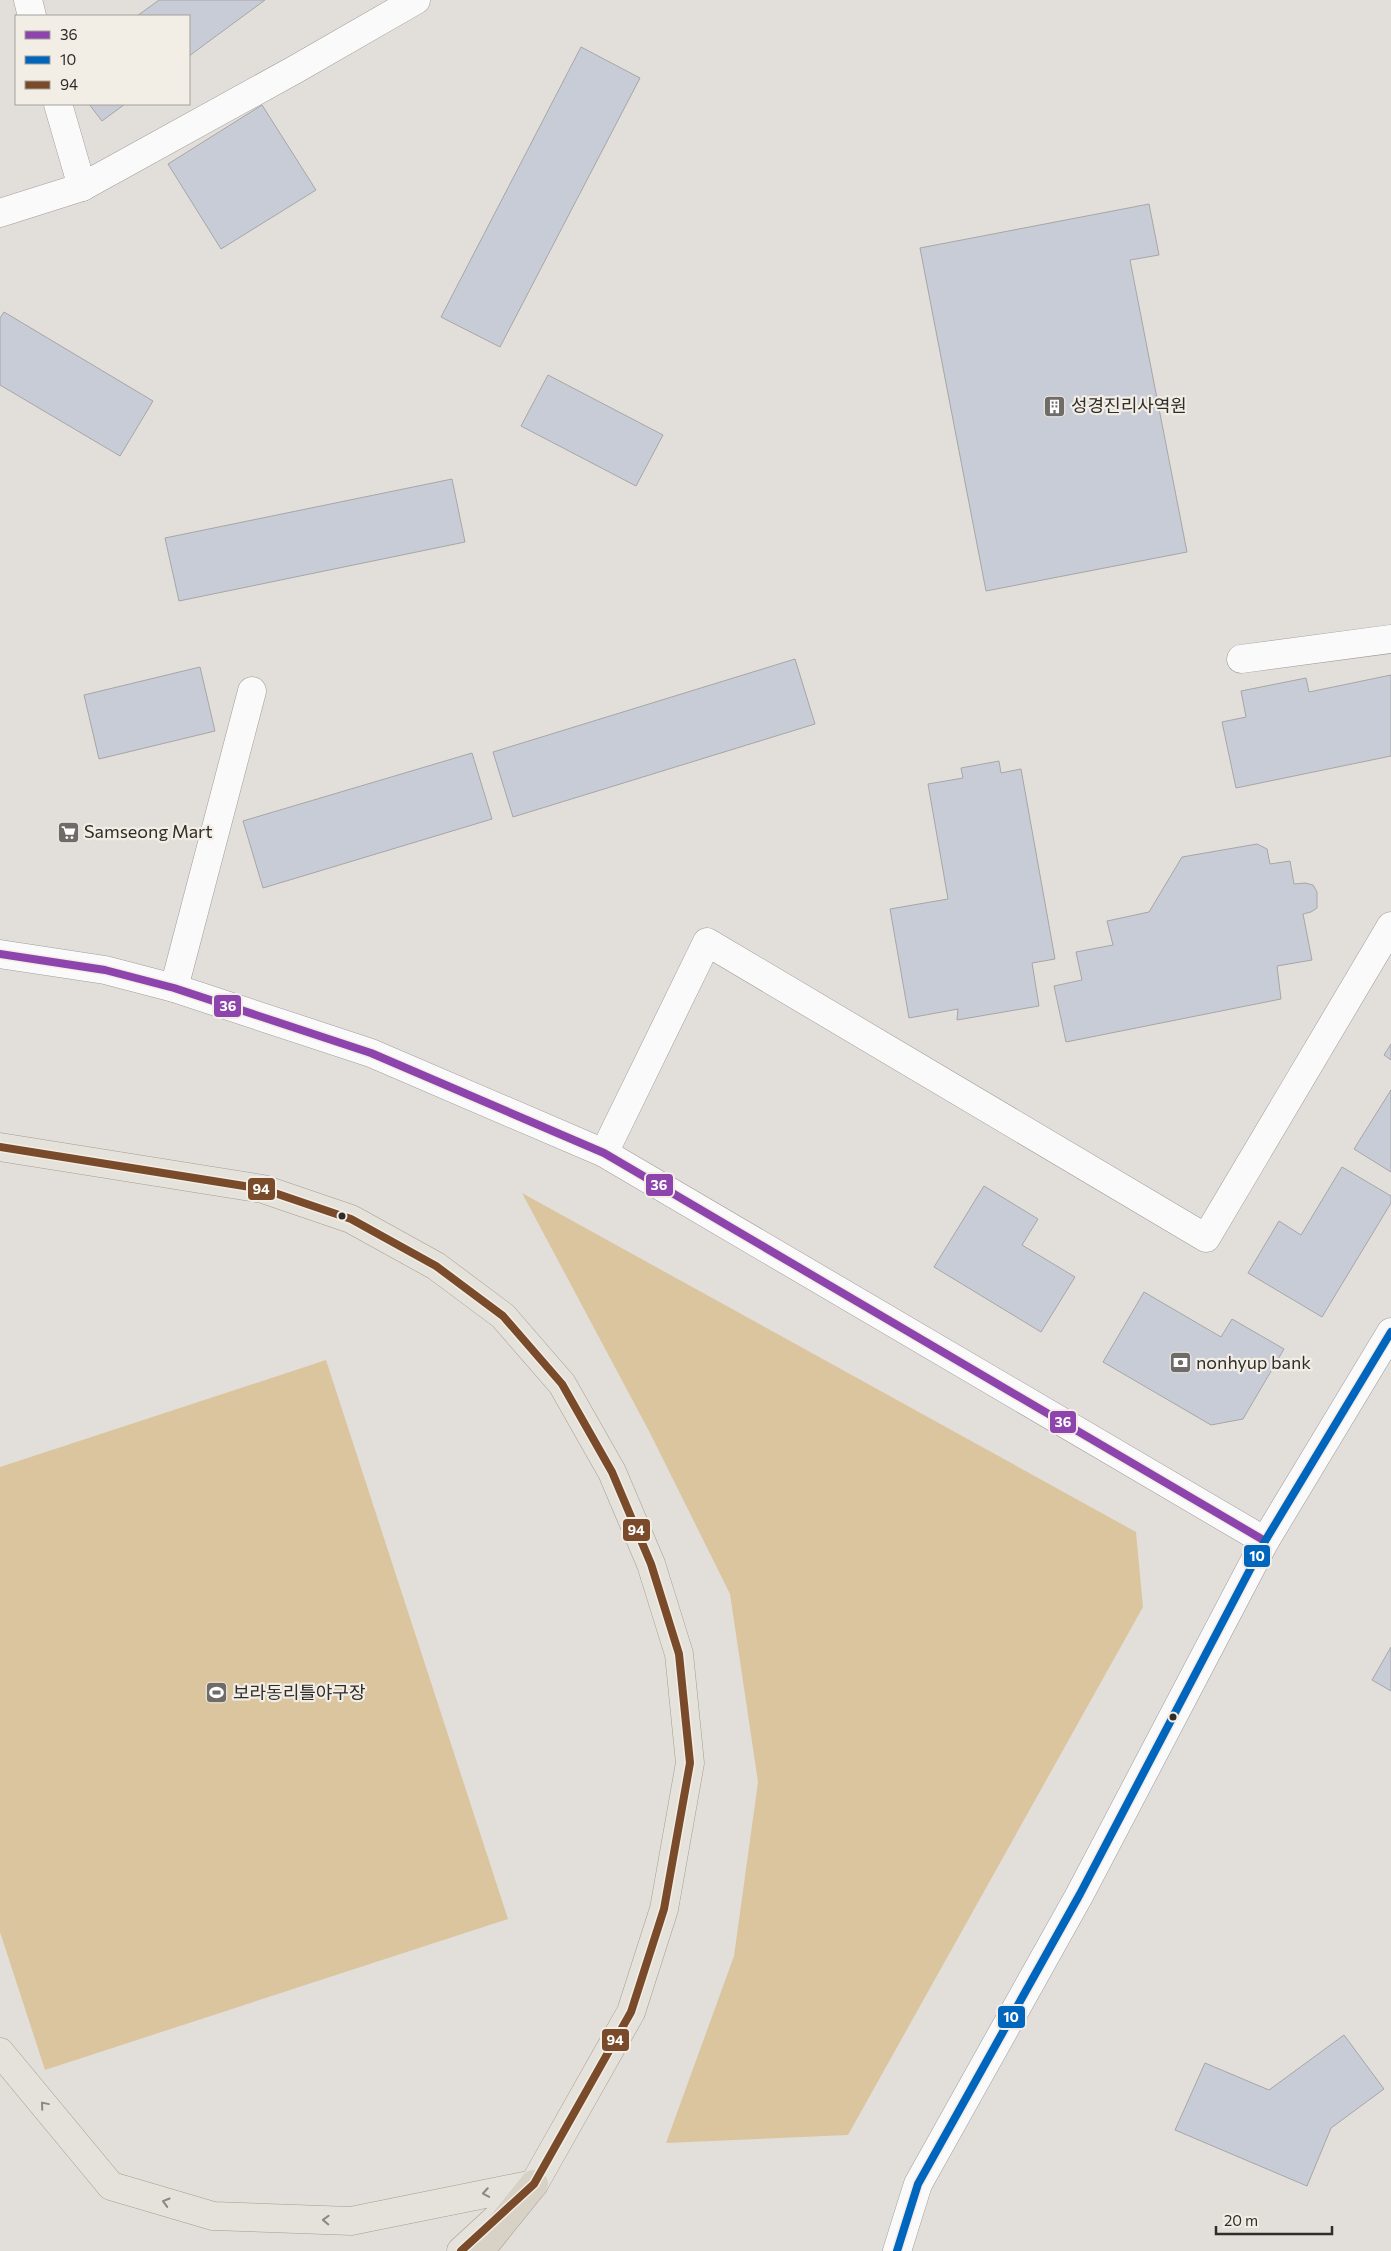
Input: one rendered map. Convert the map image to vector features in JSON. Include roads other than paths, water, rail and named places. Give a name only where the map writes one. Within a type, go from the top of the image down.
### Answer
[{"type":"highway","points":[[480,2251],[534,2184]]},
{"type":"main road","points":[[0,1147],[263,1189],[351,1219],[436,1266],[504,1316],[562,1384],[612,1472],[651,1564],[679,1654],[690,1763],[664,1909],[631,2012],[534,2184],[461,2251]]},
{"type":"main road","points":[[0,2052],[111,2186],[213,2216],[351,2220],[534,2184]]},
{"type":"street","points":[[28,0],[32,15]]},
{"type":"street","points":[[0,214],[82,187],[296,69],[416,0]]},
{"type":"street","points":[[58,105],[82,187]]},
{"type":"street","points":[[1241,659],[1391,639]]},
{"type":"street","points":[[174,988],[252,692]]},
{"type":"street","points":[[604,1153],[707,942],[1206,1238],[1391,926]]},
{"type":"street","points":[[0,954],[105,970],[174,988],[371,1053],[604,1153],[1266,1542]]},
{"type":"street","points":[[897,2251],[918,2184],[1080,1894],[1266,1542],[1391,1332]]},
{"type":"place","name":"성경진리사역원","points":[[1055,406]]},
{"type":"place","name":"Samseong Mart","points":[[68,832]]},
{"type":"place","name":"nonhyup bank","points":[[1180,1363]]},
{"type":"place","name":"보라동리틀야구장","points":[[217,1693]]}]
